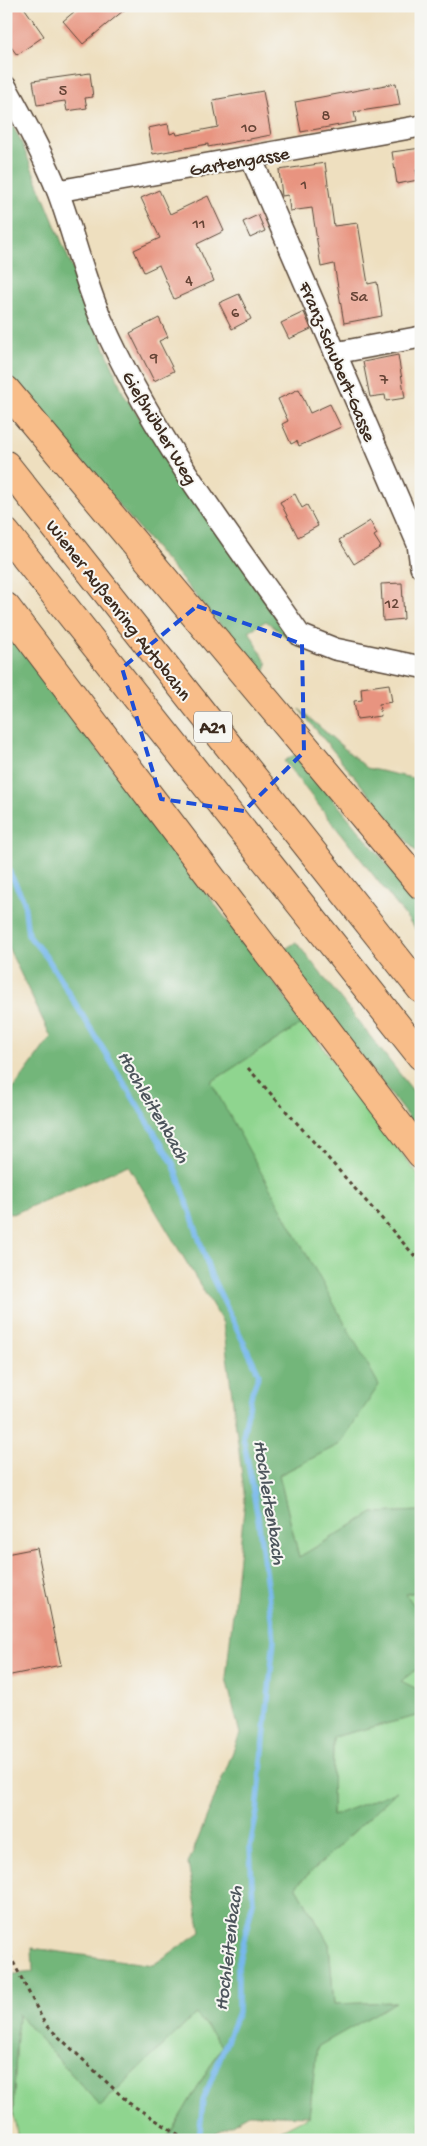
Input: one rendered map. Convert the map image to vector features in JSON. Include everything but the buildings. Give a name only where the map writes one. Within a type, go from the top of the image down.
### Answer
[{"type":"highway","points":[[6,390],[421,885]]},
{"type":"highway","name":"Wiener Außenring Autobahn","points":[[6,465],[421,989]]},
{"type":"highway","name":"A21","points":[[6,533],[421,1056]]},
{"type":"highway","points":[[6,607],[421,1154]]},
{"type":"street","name":"Gießhübler Weg","points":[[6,87],[24,117],[58,191],[101,320],[128,376],[169,448],[300,634],[335,648],[421,667]]},
{"type":"street","name":"Gartengasse","points":[[58,191],[251,158],[421,126]]},
{"type":"street","name":"Franz-Schubert-Gasse","points":[[251,158],[420,544],[421,566]]},
{"type":"street","points":[[335,353],[421,337]]},
{"type":"path","points":[[248,1068],[421,1262]]},
{"type":"path","points":[[6,1948],[45,2024],[129,2103],[187,2140]]},
{"type":"highlighted area","points":[[197,606],[302,644],[304,752],[244,811],[161,799],[122,668]]},
{"type":"green space","points":[[6,115],[20,139],[124,395],[300,648],[266,621],[249,631],[267,664],[263,675],[6,372]]},
{"type":"green space","points":[[6,628],[304,1022],[211,1082],[379,1385],[340,1444],[279,1475],[299,1557],[373,1513],[421,1511],[421,1591],[406,1594],[421,1616],[421,1666],[401,1681],[421,1691],[421,1715],[333,1737],[332,1816],[397,1791],[296,1886],[329,1944],[334,2004],[396,2002],[317,2047],[309,2116],[249,2114],[216,2133],[215,2140],[166,2140],[222,2046],[196,2014],[100,2106],[18,2014],[13,2111],[6,2066],[6,1975],[33,1972],[32,1948],[153,1965],[201,1932],[188,1864],[240,1734],[226,1678],[245,1500],[223,1323],[128,1165],[13,1214],[6,1212],[6,1099],[51,1037],[6,943]]},
{"type":"green space","points":[[299,709],[367,768],[421,780],[421,858]]},
{"type":"green space","points":[[296,754],[421,906],[421,936],[284,761]]},
{"type":"green space","points":[[296,942],[421,1101],[421,1134],[281,952]]},
{"type":"green space","points":[[304,1022],[421,1179],[421,1511],[373,1513],[299,1557],[279,1475],[340,1444],[211,1082]]},
{"type":"green space","points":[[421,1591],[421,1616],[406,1594]]},
{"type":"green space","points":[[421,1666],[421,1691],[400,1681]]},
{"type":"green space","points":[[421,1715],[421,2140],[262,2140],[309,2116],[317,2047],[395,2002],[334,2004],[329,1944],[296,1886],[396,1792],[332,1817],[333,1737]]},
{"type":"green space","points":[[18,2014],[100,2106],[196,2014],[222,2046],[166,2140],[18,2140],[13,2111]]},
{"type":"waterway","name":"Hochleitenbach","points":[[6,865],[24,901],[28,935],[48,959],[173,1163],[211,1275],[259,1374],[252,1392],[243,1436],[258,1518],[274,1639],[257,1812],[250,1847],[253,1902],[238,1966],[238,2012],[203,2101],[199,2140]]}]
